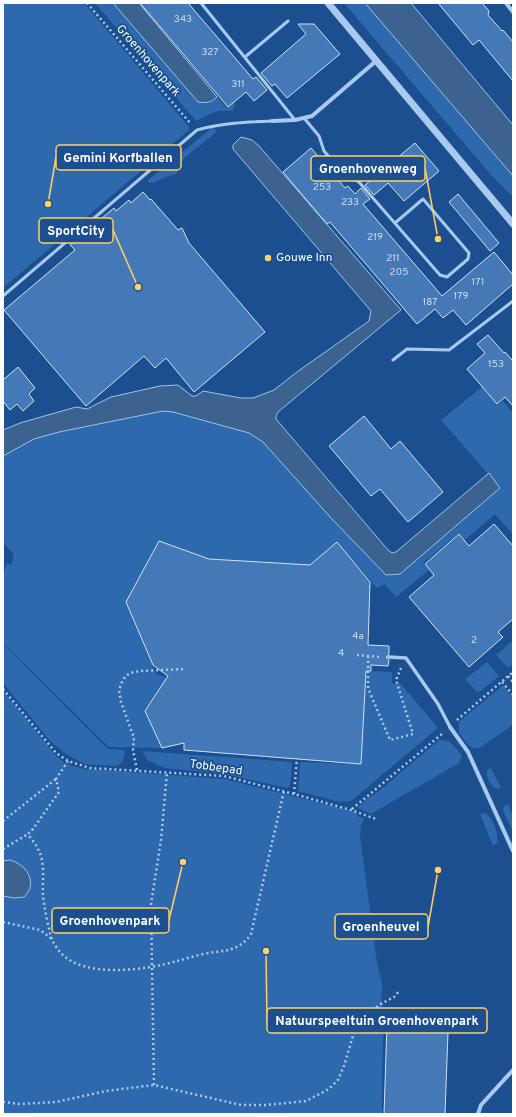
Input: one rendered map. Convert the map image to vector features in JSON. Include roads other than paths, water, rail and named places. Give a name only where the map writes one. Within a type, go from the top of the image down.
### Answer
[{"type":"street","points":[[328,3],[513,224]]},
{"type":"street","points":[[506,3],[513,12]]},
{"type":"street","points":[[272,121],[295,120],[312,116],[376,61]]},
{"type":"street","points":[[389,657],[406,658],[438,704],[450,727],[468,752],[513,851]]},
{"type":"street","points":[[478,1114],[481,1105],[513,1070]]},
{"type":"lane","points":[[201,3],[295,120]]},
{"type":"lane","points":[[245,57],[288,21]]},
{"type":"lane","points":[[304,118],[319,136],[324,150],[340,170],[359,182],[440,276],[447,277],[468,259],[469,253],[423,199],[395,223]]},
{"type":"lane","points":[[3,296],[197,130],[214,125],[272,121]]},
{"type":"lane","points":[[393,360],[407,348],[449,350],[513,301]]},
{"type":"place","name":"Gemini Korfballen","points":[[48,204]]},
{"type":"place","name":"Groenhovenweg","points":[[438,239]]},
{"type":"place","name":"Gouwe Inn","points":[[268,258]]},
{"type":"place","name":"SportCity","points":[[138,287]]},
{"type":"place","name":"Groenhovenpark","points":[[183,862]]},
{"type":"place","name":"Groenheuvel","points":[[438,870]]},
{"type":"place","name":"Natuurspeeltuin Groenhovenpark","points":[[266,951]]}]
